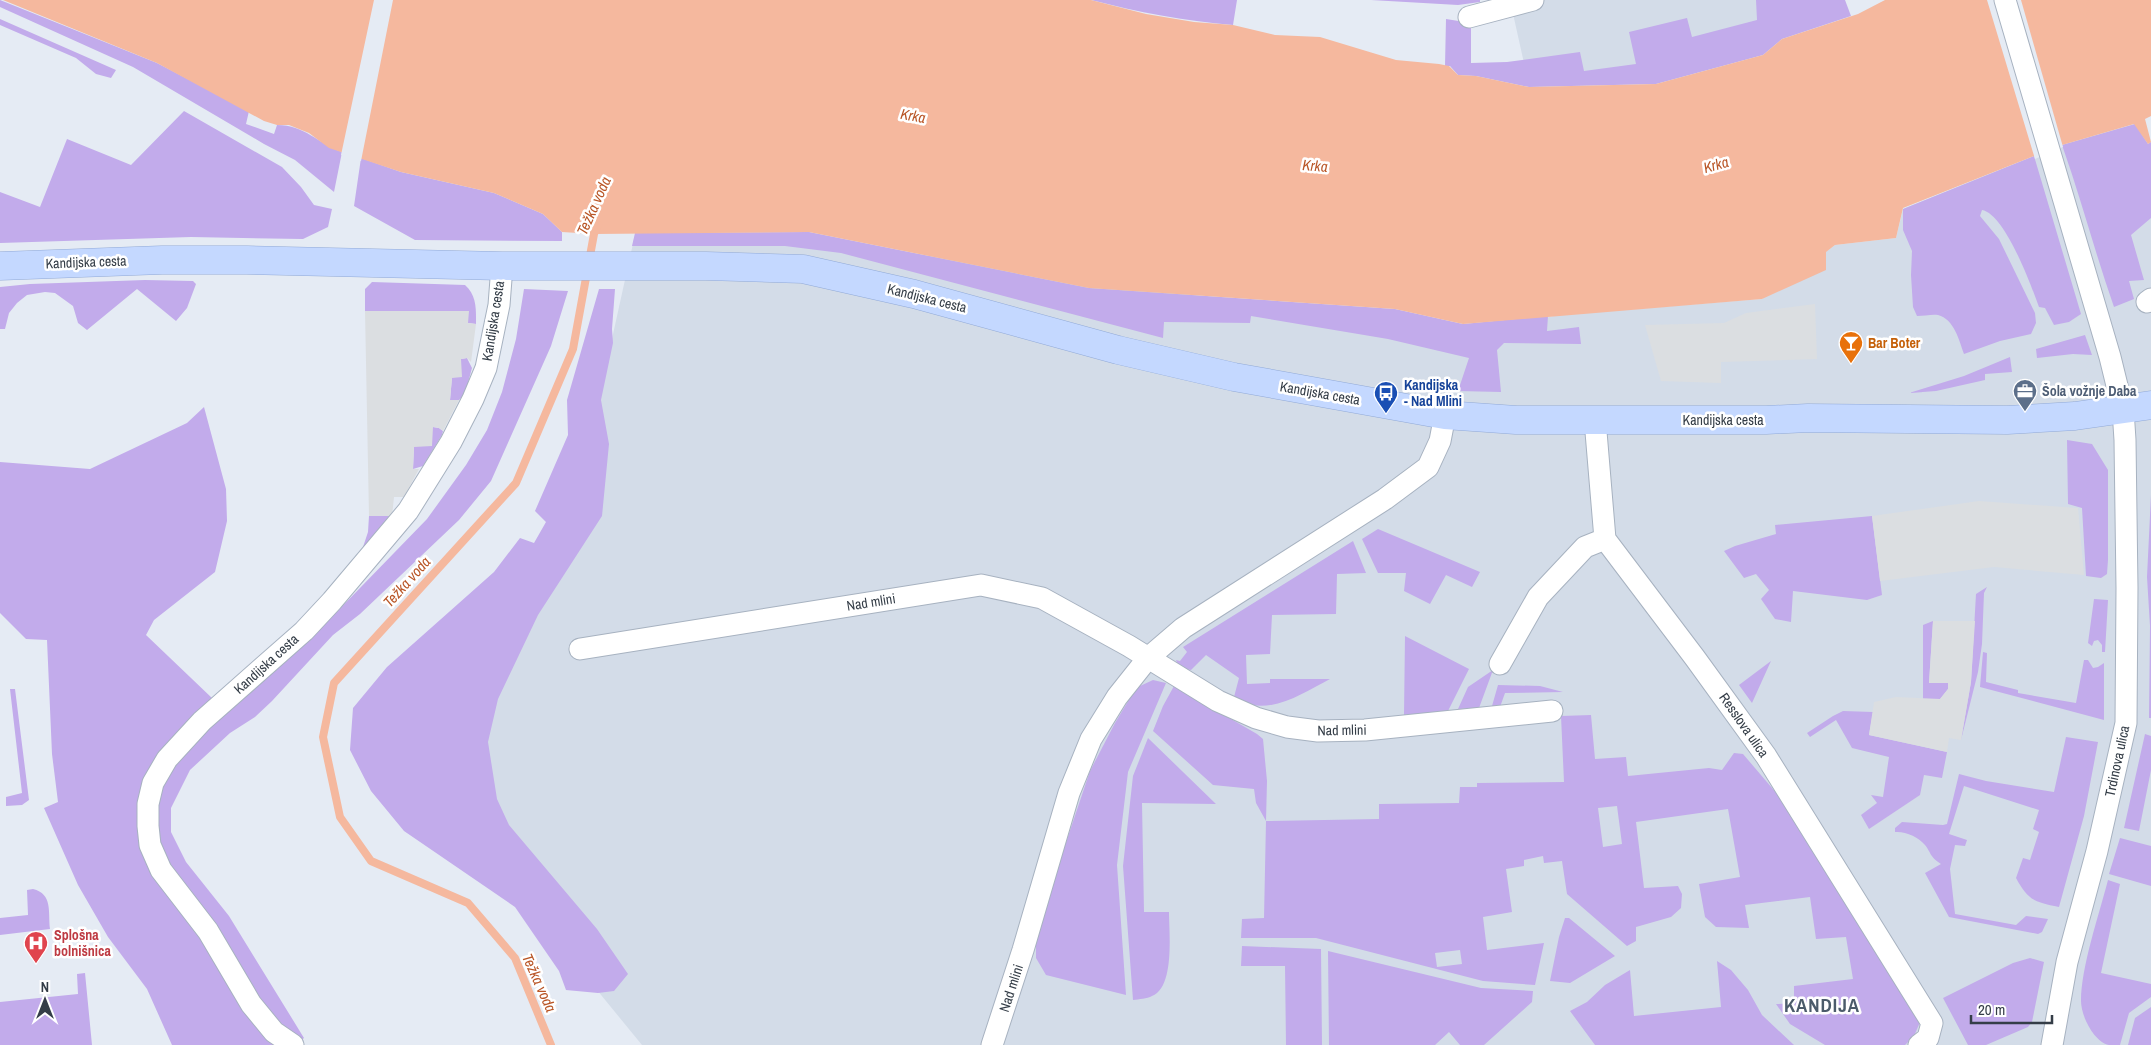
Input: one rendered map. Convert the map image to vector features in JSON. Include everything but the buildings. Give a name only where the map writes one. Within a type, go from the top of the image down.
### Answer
[{"type":"main road","name":"Kandijska cesta","points":[[0,266],[162,260],[247,260],[514,266],[706,266],[803,269],[914,294],[1118,350],[1234,377],[1445,415],[1516,420],[1808,418],[2007,420],[2075,416],[2151,405]]},
{"type":"street","points":[[1469,17],[1533,0]]},
{"type":"street","name":"Trdinova ulica","points":[[2005,0],[2106,341],[2123,410],[2127,579],[2126,723],[2097,850],[2067,962],[2052,1045]]},
{"type":"street","name":"Kandijska cesta","points":[[293,1045],[274,1032],[251,1004],[208,931],[162,870],[150,845],[148,826],[148,804],[153,783],[166,759],[202,721],[304,631],[332,601],[408,511],[451,442],[474,399],[486,368],[499,305],[514,266]]},
{"type":"street","name":"Nad mlini","points":[[992,1045],[1023,950],[1069,793],[1091,740],[1117,698],[1148,658],[1183,628],[1385,499],[1428,467],[1440,441],[1445,415]]},
{"type":"street","points":[[1500,664],[1538,597],[1585,547],[1604,539],[1595,420]]},
{"type":"street","name":"Resslova ulica","points":[[1604,539],[1695,658],[1766,756],[1932,1023],[1928,1038],[1919,1045]]},
{"type":"street","name":"Nad mlini","points":[[580,649],[981,585],[1042,598],[1237,711],[1302,730],[1364,730],[1552,711]]},
{"type":"shaded area","points":[[0,0],[157,63],[249,111],[246,124],[274,134],[277,125],[295,128],[342,152],[334,192],[295,160],[264,144],[133,67],[0,7]]},
{"type":"shaded area","points":[[1091,0],[1237,0],[1233,25],[1161,16]]},
{"type":"shaded area","points":[[1371,0],[1480,0],[1480,2],[1458,5]]},
{"type":"shaded area","points":[[1510,0],[1830,0],[1650,65],[1583,74],[1524,63]]},
{"type":"shaded area","points":[[1756,0],[1845,0],[1851,16],[1782,39],[1763,55],[1656,84],[1529,87],[1476,76],[1458,75],[1450,66],[1445,66],[1446,19],[1471,23],[1471,63],[1507,62],[1580,52],[1584,71],[1636,64],[1629,32],[1687,18],[1692,37],[1757,20]]},
{"type":"shaded area","points":[[0,19],[116,70],[111,78],[96,74],[76,58],[0,25]]},
{"type":"shaded area","points":[[184,111],[282,167],[301,187],[314,205],[332,209],[328,227],[303,239],[191,237],[0,243],[0,192],[40,207],[67,139],[131,165]]},
{"type":"shaded area","points":[[2135,124],[2148,144],[2151,142],[2151,1045],[642,1045],[407,758],[576,502],[634,239],[809,238],[1463,335],[1559,315],[1762,299],[1835,245],[1896,238],[1903,209],[2062,145]]},
{"type":"shaded area","points":[[2135,124],[2148,144],[2151,142],[2151,218],[2131,235],[2144,280],[2129,281],[2134,299],[2114,307],[2062,145]]},
{"type":"shaded area","points":[[2034,156],[2081,314],[2069,322],[2054,325],[2045,308],[2039,307],[2024,268],[2008,237],[1991,214],[1982,210],[1980,216],[1999,239],[2035,313],[2036,323],[2031,334],[2000,341],[1964,354],[1952,325],[1944,317],[1938,315],[1917,316],[1913,307],[1912,251],[1903,230],[1903,209]]},
{"type":"shaded area","points":[[361,158],[401,172],[494,193],[543,214],[562,232],[562,241],[415,240],[354,206]]},
{"type":"shaded area","points":[[809,232],[1089,288],[1395,309],[1463,324],[1548,316],[1547,331],[1579,327],[1581,344],[1504,343],[1497,350],[1501,392],[1458,391],[1469,358],[1388,339],[1251,316],[1250,323],[1164,322],[1163,338],[841,253],[785,246],[632,246],[635,233]]},
{"type":"shaded area","points":[[145,280],[193,281],[196,284],[187,308],[176,321],[137,289],[87,330],[78,323],[73,306],[55,293],[45,292],[27,295],[17,303],[9,313],[5,329],[0,329],[0,287],[30,284]]},
{"type":"shaded area","points":[[372,282],[465,285],[474,298],[476,324],[468,323],[468,311],[365,311],[365,289]]},
{"type":"shaded area","points":[[524,289],[568,291],[551,346],[491,481],[459,520],[360,614],[333,635],[272,701],[255,717],[230,733],[190,770],[171,808],[171,832],[186,862],[229,916],[304,1038],[299,1042],[266,1013],[162,860],[155,801],[167,772],[206,727],[325,624],[427,519],[466,465],[487,430],[502,392],[516,339]]},
{"type":"shaded area","points":[[599,289],[615,289],[612,329],[613,343],[601,400],[609,444],[602,516],[538,615],[498,699],[488,742],[497,799],[509,825],[597,929],[628,974],[614,991],[598,993],[566,990],[559,971],[515,907],[404,831],[371,791],[350,750],[353,708],[387,667],[494,572],[520,538],[534,543],[546,522],[535,511],[568,435],[567,400]]},
{"type":"shaded area","points":[[1815,304],[1817,359],[1721,362],[1721,383],[1661,381],[1645,325],[1724,323],[1746,313]]},
{"type":"shaded area","points":[[365,311],[469,311],[468,323],[476,324],[471,362],[467,358],[461,359],[462,377],[452,378],[450,400],[459,400],[443,431],[433,427],[432,446],[414,447],[413,469],[419,469],[404,497],[394,497],[392,516],[369,516]]},
{"type":"shaded area","points":[[2085,335],[2092,355],[2073,354],[2037,358],[2036,349]]},
{"type":"shaded area","points":[[2010,357],[2012,372],[1985,374],[1985,380],[1936,391],[1909,393],[1964,376]]},
{"type":"shaded area","points":[[467,358],[472,368],[465,394],[459,400],[450,400],[452,377],[461,359]]},
{"type":"shaded area","points":[[204,407],[226,489],[227,521],[215,572],[154,620],[146,635],[213,699],[186,727],[142,836],[282,1045],[172,1045],[147,989],[108,937],[78,885],[44,808],[58,802],[52,754],[47,640],[26,639],[0,613],[0,462],[90,469],[187,423]]},
{"type":"shaded area","points":[[433,427],[443,431],[442,435],[423,466],[413,469],[414,446]]},
{"type":"shaded area","points":[[2067,440],[2092,444],[2108,470],[2108,560],[2107,574],[2101,578],[2086,576],[2082,508],[2068,504]]},
{"type":"shaded area","points":[[2151,495],[2151,718],[2149,718],[2150,626],[2147,577]]},
{"type":"shaded area","points":[[1979,501],[2078,508],[2084,575],[1994,567],[1880,581],[1872,516]]},
{"type":"shaded area","points":[[369,516],[392,516],[360,556],[368,532]]},
{"type":"shaded area","points":[[1872,516],[1882,595],[1867,600],[1793,591],[1791,622],[1775,619],[1761,599],[1769,590],[1756,574],[1744,578],[1724,551],[1776,534],[1775,525]]},
{"type":"shaded area","points":[[1378,529],[1480,572],[1472,587],[1446,575],[1430,604],[1404,591],[1406,573],[1378,573],[1362,539]]},
{"type":"shaded area","points":[[1353,541],[1366,573],[1337,574],[1336,614],[1272,615],[1270,654],[1246,655],[1247,684],[1270,683],[1270,679],[1330,679],[1282,702],[1262,706],[1245,703],[1234,697],[1239,678],[1206,655],[1191,670],[1184,669],[1178,665],[1176,660],[1180,661],[1187,652],[1183,647]]},
{"type":"shaded area","points":[[1987,587],[1984,593],[1982,644],[1978,672],[1961,740],[1971,682],[1976,594]]},
{"type":"shaded area","points":[[2094,599],[2108,600],[2105,652],[2102,652],[2102,645],[2098,640],[2094,641],[2092,646],[2088,643]]},
{"type":"shaded area","points":[[1933,621],[1929,683],[1948,683],[1948,689],[1940,699],[1923,699],[1923,625]]},
{"type":"shaded area","points":[[1933,621],[1975,621],[1971,682],[1961,740],[1949,738],[1947,752],[1869,735],[1874,702],[1896,697],[1940,699],[1948,689],[1948,683],[1929,683]]},
{"type":"shaded area","points":[[1405,636],[1469,669],[1448,711],[1404,715]]},
{"type":"shaded area","points":[[1983,652],[1987,653],[1986,682],[2018,690],[2018,693],[2076,703],[2084,660],[2088,660],[2093,668],[2104,663],[2104,720],[1980,687]]},
{"type":"shaded area","points":[[1771,661],[1752,703],[1739,685]]},
{"type":"shaded area","points":[[1493,670],[1479,708],[1458,709],[1468,687]]},
{"type":"shaded area","points":[[1153,680],[1166,683],[1128,772],[1117,865],[1126,995],[1046,975],[1036,958],[1036,944],[1045,905],[1090,771],[1133,693],[1140,686]]},
{"type":"shaded area","points":[[1498,685],[1540,686],[1563,692],[1505,693],[1500,707],[1492,706]]},
{"type":"shaded area","points":[[1174,686],[1263,739],[1267,781],[1266,821],[1256,803],[1254,789],[1213,785],[1153,731],[1163,706]]},
{"type":"shaded area","points":[[10,689],[15,689],[29,800],[22,805],[6,806],[6,797],[22,793]]},
{"type":"shaded area","points":[[1843,711],[1873,712],[1869,735],[1947,752],[1942,778],[1924,775],[1920,795],[1869,829],[1861,815],[1877,803],[1871,795],[1883,797],[1889,757],[1852,748],[1836,720],[1810,737],[1807,733]]},
{"type":"shaded area","points":[[1591,715],[1595,759],[1626,757],[1628,776],[1709,768],[1722,770],[1734,753],[1743,754],[1778,795],[1921,1020],[1914,1036],[1905,1045],[1825,1045],[1790,1024],[1776,1004],[1794,1003],[1794,986],[1853,979],[1846,937],[1816,939],[1810,897],[1745,905],[1749,928],[1716,927],[1705,917],[1699,884],[1740,877],[1728,809],[1636,822],[1644,888],[1678,886],[1682,894],[1681,908],[1671,917],[1636,927],[1636,941],[1627,946],[1567,894],[1562,861],[1544,863],[1543,856],[1524,860],[1524,866],[1506,869],[1512,912],[1483,917],[1487,950],[1544,943],[1535,985],[1483,981],[1316,938],[1241,938],[1242,919],[1264,918],[1266,821],[1379,819],[1379,804],[1459,803],[1460,787],[1477,787],[1477,783],[1564,782],[1561,716]],"holes":[[[1617,806],[1622,844],[1603,847],[1598,808]],[[1460,950],[1462,964],[1437,967],[1435,953]]]},
{"type":"shaded area","points":[[2145,734],[2151,736],[2151,770],[2139,831],[2124,828]]},
{"type":"shaded area","points":[[2066,737],[2098,742],[2084,816],[2059,907],[2043,903],[2028,896],[2016,878],[2023,858],[2030,860],[2039,832],[2033,829],[2039,810],[1964,786],[1949,834],[1967,840],[1965,846],[1955,845],[1950,869],[1955,914],[2016,925],[2026,916],[2048,919],[2042,932],[2038,934],[1949,917],[1925,873],[1941,864],[1919,839],[1895,832],[1895,828],[1902,822],[1947,824],[1959,774],[1986,781],[2054,792]]},
{"type":"shaded area","points":[[1148,738],[1216,804],[1142,803],[1144,912],[1169,912],[1170,945],[1167,971],[1159,991],[1150,997],[1133,1000],[1123,866],[1133,776]]},
{"type":"shaded area","points":[[2120,838],[2151,846],[2151,886],[2109,874]]},
{"type":"shaded area","points":[[2108,880],[2120,884],[2101,973],[2151,984],[2151,997],[2129,1013],[2120,1045],[2109,1045],[2098,1039],[2089,1028],[2083,1014],[2081,1001],[2087,957]]},
{"type":"shaded area","points":[[27,890],[39,891],[47,899],[50,929],[0,935],[0,918],[28,915]]},
{"type":"shaded area","points":[[1565,918],[1569,918],[1615,956],[1570,983],[1550,981]]},
{"type":"shaded area","points":[[1242,946],[1321,949],[1322,1045],[1286,1045],[1285,966],[1241,966]]},
{"type":"shaded area","points":[[1328,951],[1481,988],[1533,991],[1532,1002],[1484,1045],[1460,1045],[1449,1032],[1435,1045],[1329,1045]]},
{"type":"shaded area","points":[[2030,958],[2044,962],[2032,1022],[2028,1027],[1986,1045],[1968,1045],[1943,998],[2013,963]]},
{"type":"shaded area","points":[[1717,961],[1731,970],[1748,990],[1762,1015],[1794,1045],[1595,1045],[1570,1011],[1587,1002],[1605,985],[1630,970],[1634,1016],[1721,1007]]},
{"type":"shaded area","points":[[85,973],[92,1045],[0,1045],[0,1002],[78,994],[77,974]]},
{"type":"shaded area","points":[[2151,1007],[2151,1045],[2128,1045],[2135,1018]]},
{"type":"water","name":"Krka","points":[[3,0],[1091,0],[1146,14],[1194,22],[1233,25],[1275,35],[1320,37],[1396,60],[1449,66],[1458,75],[1476,76],[1529,87],[1656,84],[1763,55],[1782,39],[1858,14],[1885,0],[2151,0],[2151,116],[2145,119],[2151,142],[2148,144],[2134,124],[2062,145],[1903,208],[1896,238],[1835,245],[1826,252],[1826,270],[1762,299],[1463,324],[1395,309],[1089,288],[809,232],[594,234],[562,232],[543,214],[494,193],[401,172],[329,148],[309,133],[289,125],[277,125],[264,121],[157,63]]},
{"type":"pier","points":[[374,0],[393,0],[361,161],[341,155]]},
{"type":"pier","points":[[1987,0],[2021,0],[2063,147],[2035,159]]},
{"type":"waterway","name":"Težka voda","points":[[551,1045],[515,958],[468,903],[371,861],[340,817],[323,737],[334,683],[516,483],[573,349],[594,234],[598,225]]},
{"type":"place","name":"Bar Boter","points":[[1851,364]]},
{"type":"place","name":"Šola vožnje Daba","points":[[2025,412]]},
{"type":"place","name":"Kandijska - Nad Mlini","points":[[1386,414]]},
{"type":"place","name":"Splošna bolnišnica","points":[[36,964]]},
{"type":"district","name":"KANDIJA","points":[[1822,1005]]}]
